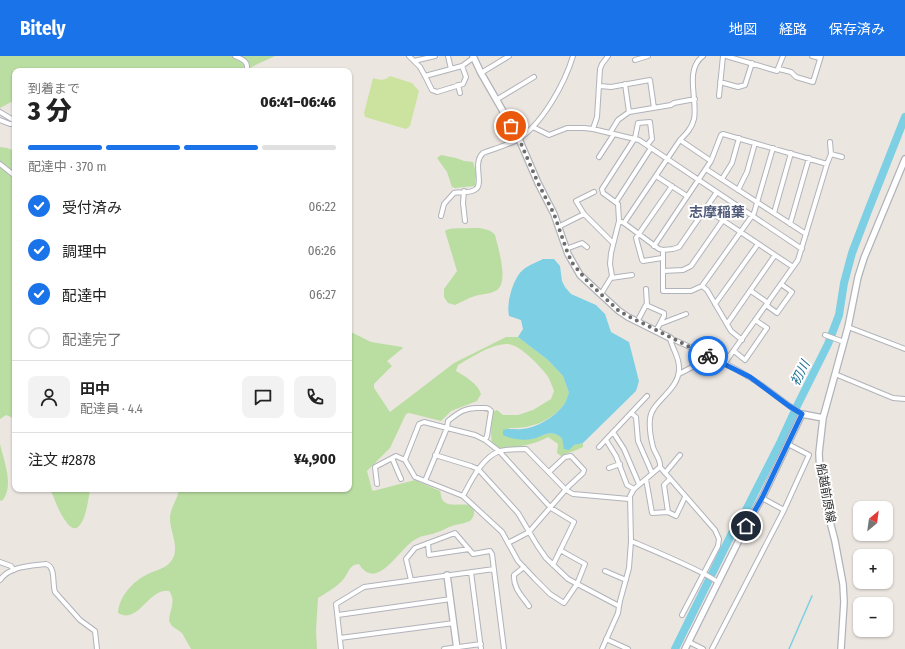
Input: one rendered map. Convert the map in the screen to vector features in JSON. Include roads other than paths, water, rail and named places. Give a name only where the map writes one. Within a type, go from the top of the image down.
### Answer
[{"type":"main road","points":[[473,57],[519,139],[538,183],[554,214],[566,249],[573,264],[580,274],[619,311],[670,338]]},
{"type":"main road","name":"船越前原線","points":[[841,649],[844,602],[843,584],[820,474],[819,453],[823,418],[848,327],[864,258],[905,158]]},
{"type":"main road","points":[[685,649],[717,582],[762,498],[802,414],[823,418]]},
{"type":"main road","points":[[447,575],[457,648]]},
{"type":"street","points":[[235,56],[245,61],[246,68]]},
{"type":"street","points":[[408,56],[420,67],[432,90],[437,92],[463,84],[466,77],[462,66]]},
{"type":"street","points":[[414,61],[435,56]]},
{"type":"street","points":[[448,56],[451,69]]},
{"type":"street","points":[[481,73],[507,56]]},
{"type":"street","points":[[440,216],[447,199],[454,193],[477,189],[479,185],[477,167],[479,156],[482,153],[519,139],[543,116],[569,69],[573,56]]},
{"type":"street","points":[[593,128],[597,117],[601,66],[608,56]]},
{"type":"street","points":[[635,60],[648,56]]},
{"type":"street","points":[[624,223],[680,140],[690,128],[694,119],[695,99],[693,76],[698,60],[703,56]]},
{"type":"street","points":[[719,96],[723,56]]},
{"type":"street","points":[[726,56],[777,71],[779,69],[791,72],[796,77],[813,82],[821,57],[812,56]]},
{"type":"street","points":[[779,69],[782,56]]},
{"type":"street","points":[[425,76],[462,66],[473,57]]},
{"type":"street","points":[[720,82],[738,87],[745,86],[752,63]]},
{"type":"street","points":[[496,100],[534,77]]},
{"type":"street","points":[[600,86],[611,87],[650,80],[654,108]]},
{"type":"street","points":[[625,84],[629,112]]},
{"type":"street","points":[[458,85],[460,93]]},
{"type":"street","points":[[599,157],[618,120],[629,112],[695,99]]},
{"type":"street","points":[[0,112],[12,120]]},
{"type":"street","points":[[0,120],[10,124],[12,123]]},
{"type":"street","points":[[601,294],[612,276],[610,264],[613,243],[619,221],[619,207],[616,202],[603,193],[602,189],[635,138],[638,123],[650,122],[652,140],[616,202]]},
{"type":"street","points":[[533,127],[549,135],[553,135],[562,129],[567,128],[593,128],[612,134],[635,138],[802,249]]},
{"type":"street","points":[[654,246],[711,161],[721,135],[723,134],[827,164]]},
{"type":"street","points":[[722,179],[732,163],[739,138]]},
{"type":"street","points":[[680,140],[711,161]]},
{"type":"street","points":[[724,364],[798,260],[831,154],[830,142]]},
{"type":"street","points":[[738,190],[747,172],[755,143]]},
{"type":"street","points":[[662,250],[663,292],[692,291],[702,286],[752,216],[773,148]]},
{"type":"street","points":[[774,213],[791,153]]},
{"type":"street","points":[[831,154],[841,157]]},
{"type":"street","points":[[790,224],[809,158]]},
{"type":"street","points":[[0,164],[12,174]]},
{"type":"street","points":[[706,169],[806,234]]},
{"type":"street","points":[[656,176],[688,196]]},
{"type":"street","points":[[662,258],[643,261],[636,238],[672,186]]},
{"type":"street","points":[[464,191],[463,203],[465,221]]},
{"type":"street","points":[[594,192],[576,201],[584,214],[613,243]]},
{"type":"street","points":[[619,221],[624,223],[654,246],[662,250],[673,250],[679,247],[718,192]]},
{"type":"street","points":[[706,209],[793,267]]},
{"type":"street","points":[[558,227],[584,214]]},
{"type":"street","points":[[663,271],[683,270],[691,266],[722,220]]},
{"type":"street","points":[[566,249],[582,243],[587,247]]},
{"type":"street","points":[[715,304],[758,244]]},
{"type":"street","points":[[727,324],[775,255]]},
{"type":"street","points":[[611,278],[632,276]]},
{"type":"street","points":[[751,291],[777,313],[792,292],[781,284]]},
{"type":"street","points":[[702,286],[707,290],[731,331],[742,340]]},
{"type":"street","points":[[638,322],[647,305],[646,289]]},
{"type":"street","points":[[647,305],[664,313],[664,316],[656,331]]},
{"type":"street","points":[[660,324],[686,314]]},
{"type":"street","points":[[734,351],[745,360],[767,328],[755,320]]},
{"type":"street","points":[[848,327],[905,349]]},
{"type":"street","points":[[825,335],[844,342]]},
{"type":"street","points":[[670,338],[750,377],[802,414]]},
{"type":"street","points":[[670,338],[678,360],[679,374],[675,384],[650,417],[653,446],[660,461],[660,467],[714,530],[719,539],[718,546],[682,615]]},
{"type":"street","points":[[679,374],[696,365],[714,359]]},
{"type":"street","points":[[835,374],[893,398],[905,399]]},
{"type":"street","points":[[599,447],[647,396]]},
{"type":"street","points":[[425,481],[447,428],[448,421],[460,412],[471,407],[487,408],[491,411],[485,440]]},
{"type":"street","points":[[631,413],[636,417],[638,441],[652,473]]},
{"type":"street","points":[[405,460],[419,424],[422,422],[485,440],[499,451],[551,508],[574,522],[553,565]]},
{"type":"street","points":[[613,432],[624,449],[639,484]]},
{"type":"street","points":[[606,440],[620,464],[627,485],[634,489]]},
{"type":"street","points":[[712,649],[784,510],[809,455],[788,444]]},
{"type":"street","points":[[463,496],[478,469],[499,451],[528,449],[566,490],[576,494],[630,499]]},
{"type":"street","points":[[436,455],[478,469],[518,513],[542,553],[553,565],[568,579],[619,606]]},
{"type":"street","points":[[665,473],[680,455]]},
{"type":"street","points":[[377,484],[375,468],[396,456],[405,460],[414,476],[463,496],[502,532],[518,561],[550,594],[564,603],[577,584],[585,564],[560,550]]},
{"type":"street","points":[[508,543],[529,532],[583,473],[584,470],[571,456],[568,456],[549,472]]},
{"type":"street","points":[[392,458],[400,479]]},
{"type":"street","points":[[609,468],[620,464]]},
{"type":"street","points":[[602,649],[618,614],[629,568],[631,541],[630,496],[639,484],[660,467]]},
{"type":"street","points":[[646,478],[652,513],[668,512],[676,516],[685,497]]},
{"type":"street","points":[[668,512],[664,485],[670,479]]},
{"type":"street","points":[[762,498],[784,510]]},
{"type":"street","points":[[411,580],[406,559],[415,548],[455,533],[473,554],[490,551],[492,554],[504,649]]},
{"type":"street","points":[[631,541],[704,574],[717,582]]},
{"type":"street","points":[[428,543],[429,555],[469,549]]},
{"type":"street","points":[[0,562],[11,566],[14,570]]},
{"type":"street","points":[[0,580],[7,573],[14,570],[46,564],[50,565],[52,568],[53,586],[55,592],[80,620],[95,631],[97,649]]},
{"type":"street","points":[[524,567],[514,575],[513,582],[529,606]]},
{"type":"street","points":[[341,649],[336,604],[364,587],[494,569]]},
{"type":"street","points":[[605,571],[626,580]]},
{"type":"street","points":[[471,572],[481,649]]},
{"type":"street","points":[[338,615],[451,599]]},
{"type":"street","points":[[340,638],[454,623]]},
{"type":"street","points":[[606,640],[628,649]]},
{"type":"street","points":[[689,642],[704,649]]},
{"type":"street","points":[[444,649],[481,644]]},
{"type":"water","points":[[543,259],[554,259],[560,266],[562,281],[571,294],[596,305],[605,314],[611,332],[629,342],[639,381],[636,391],[583,443],[574,445],[569,450],[564,449],[562,438],[558,435],[550,433],[525,440],[513,439],[503,435],[503,430],[533,427],[549,419],[563,405],[569,393],[563,376],[548,360],[518,337],[523,329],[521,320],[509,316],[508,311],[511,291],[520,273]]},
{"type":"waterway","name":"初川","points":[[675,649],[732,533],[745,512],[781,441],[828,344],[839,315],[844,283],[852,253],[905,117]]},
{"type":"waterway","points":[[789,649],[812,596]]},
{"type":"district","name":"志摩稲葉","points":[[717,212]]}]
